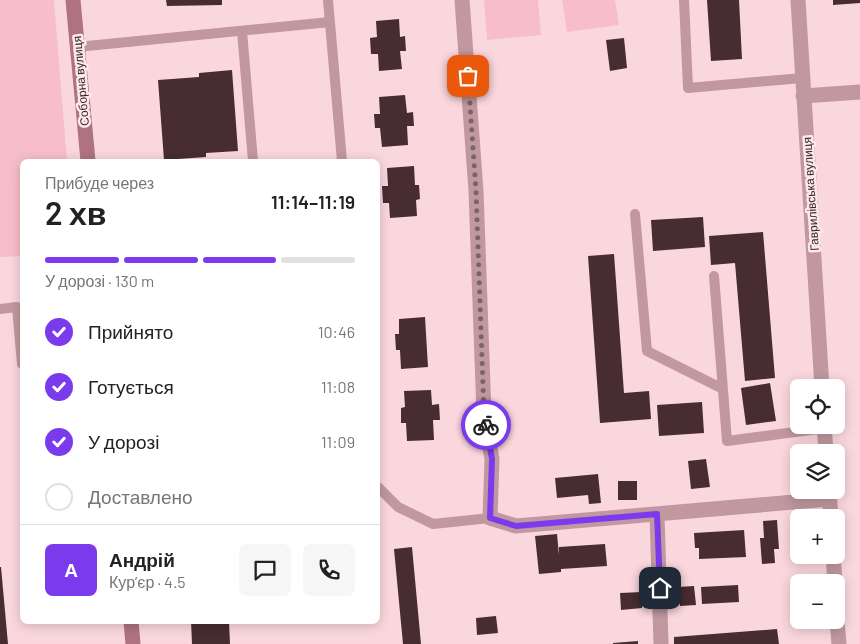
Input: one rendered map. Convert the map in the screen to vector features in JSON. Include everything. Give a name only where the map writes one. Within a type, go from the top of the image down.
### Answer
[{"type":"street","name":"Соборна вулиця","points":[[73,0],[88,159]]},
{"type":"street","points":[[462,0],[476,191],[484,414],[492,459],[490,518],[516,526],[657,514],[790,499]]},
{"type":"street","name":"Гаврилівська вулиця","points":[[798,0],[821,379]]},
{"type":"street","points":[[804,96],[860,92]]},
{"type":"street","points":[[657,514],[661,644]]},
{"type":"street","points":[[131,624],[133,644]]},
{"type":"street","points":[[838,629],[839,644]]},
{"type":"lane","points":[[328,0],[342,159]]},
{"type":"lane","points":[[684,0],[688,88],[802,78]]},
{"type":"lane","points":[[77,47],[330,22]]},
{"type":"lane","points":[[242,31],[253,159]]},
{"type":"lane","points":[[635,214],[647,351],[724,389]]},
{"type":"lane","points":[[714,276],[727,441],[790,431]]},
{"type":"lane","points":[[0,309],[17,306],[20,341]]},
{"type":"lane","points":[[380,489],[398,507],[432,524],[490,518]]},
{"type":"shaded area","points":[[0,0],[54,0],[67,159],[20,159],[20,256],[0,257]]},
{"type":"shaded area","points":[[484,0],[538,0],[541,35],[487,40]]},
{"type":"shaded area","points":[[562,0],[615,0],[619,25],[567,32]]},
{"type":"building","points":[[166,0],[222,0],[222,5],[167,6]]},
{"type":"building","points":[[707,0],[739,0],[742,59],[711,61]]},
{"type":"building","points":[[833,0],[860,0],[860,3],[833,5]]},
{"type":"building","points":[[399,19],[400,37],[405,36],[406,51],[400,51],[402,69],[379,71],[378,54],[371,54],[370,38],[377,37],[376,21]]},
{"type":"building","points":[[624,38],[627,68],[610,71],[606,40]]},
{"type":"building","points":[[232,70],[238,151],[206,153],[206,157],[164,159],[158,80],[199,77],[199,73]]},
{"type":"building","points":[[405,95],[407,113],[413,112],[414,126],[407,126],[408,145],[382,147],[380,128],[375,128],[374,114],[380,114],[379,97]]},
{"type":"building","points":[[414,166],[415,185],[419,185],[420,199],[416,200],[417,216],[390,218],[389,203],[383,203],[382,186],[388,186],[387,168]]},
{"type":"building","points":[[703,217],[705,247],[653,251],[651,220]]},
{"type":"building","points":[[763,232],[775,378],[745,381],[735,263],[711,265],[709,236]]},
{"type":"building","points":[[614,254],[624,393],[649,391],[651,419],[600,423],[588,256]]},
{"type":"building","points":[[425,317],[428,367],[401,369],[400,350],[396,350],[395,334],[399,334],[399,319]]},
{"type":"building","points":[[770,383],[776,421],[746,425],[741,388]]},
{"type":"building","points":[[431,390],[432,405],[439,404],[440,420],[433,420],[434,440],[407,441],[406,423],[401,423],[401,408],[405,407],[404,391]]},
{"type":"building","points":[[702,402],[704,433],[659,436],[657,405]]},
{"type":"building","points":[[706,459],[710,487],[691,489],[688,461]]},
{"type":"building","points":[[598,474],[601,503],[589,504],[588,495],[557,498],[555,478]]},
{"type":"building","points":[[618,481],[637,481],[637,500],[618,500]]},
{"type":"building","points":[[777,520],[779,549],[774,549],[775,563],[762,564],[760,538],[764,538],[763,521]]},
{"type":"building","points":[[744,530],[746,557],[699,559],[699,548],[695,548],[694,533]]},
{"type":"building","points":[[557,534],[559,555],[559,547],[605,544],[607,566],[561,569],[561,572],[539,574],[535,536]]},
{"type":"building","points":[[412,547],[421,644],[403,644],[394,549]]},
{"type":"building","points":[[1,567],[8,644],[0,644]]},
{"type":"building","points":[[738,585],[739,602],[702,604],[701,587]]},
{"type":"building","points":[[694,586],[696,605],[680,606],[678,587]]},
{"type":"building","points":[[642,592],[642,608],[621,610],[620,593]]},
{"type":"building","points":[[496,616],[498,633],[477,635],[476,618]]},
{"type":"building","points":[[191,624],[229,624],[230,644],[192,644]]},
{"type":"building","points":[[777,629],[779,644],[674,644],[674,637]]},
{"type":"building","points":[[638,641],[638,644],[613,644],[613,643]]},
{"type":"way so far","points":[[468,76],[476,191],[484,414],[486,425]]},
{"type":"route","points":[[486,425],[492,459],[490,518],[516,526],[657,514],[660,588]]}]
